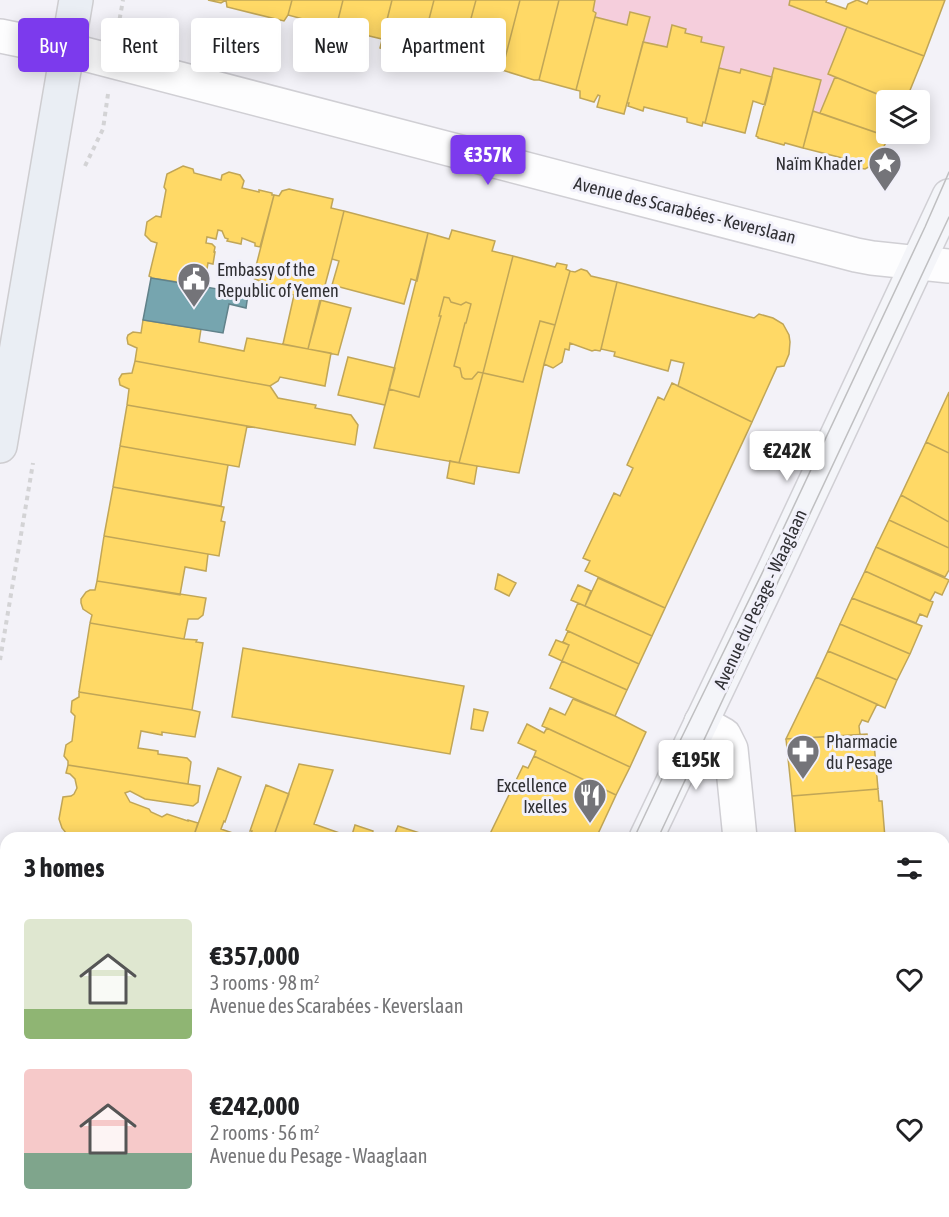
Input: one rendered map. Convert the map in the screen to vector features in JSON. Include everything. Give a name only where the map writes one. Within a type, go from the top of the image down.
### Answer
[{"type":"main road","points":[[73,18],[76,0]]},
{"type":"main road","points":[[0,446],[65,72]]},
{"type":"street","name":"Avenue des Scarabées - Keverslaan","points":[[0,36],[18,40]]},
{"type":"street","name":"Avenue des Scarabées - Keverslaan","points":[[89,55],[856,255],[933,265]]},
{"type":"street","name":"Avenue du Pesage - Waaglaan","points":[[649,832],[701,723],[933,265],[949,196]]},
{"type":"street","points":[[701,723],[724,735],[731,749],[739,832]]},
{"type":"shaded area","points":[[595,0],[790,0],[789,5],[847,27],[828,74],[835,77],[820,113],[813,111],[821,80],[774,68],[772,77],[742,69],[740,73],[719,68],[724,47],[701,42],[702,37],[685,33],[672,25],[667,47],[643,42],[630,12],[627,25],[595,17],[596,13],[593,11]]},
{"type":"building: Homes","points":[[208,0],[226,0],[221,3]]},
{"type":"building: Homes","points":[[226,0],[292,0],[284,21],[281,18],[272,18],[227,7]]},
{"type":"building: Homes","points":[[292,0],[343,0],[338,18],[299,18],[288,15]]},
{"type":"building: Homes","points":[[343,0],[392,0],[387,18],[381,18],[381,39],[369,36],[369,18],[338,18]]},
{"type":"building: Homes","points":[[392,0],[434,0],[429,18],[388,18]]},
{"type":"building: Homes","points":[[434,0],[476,0],[471,18],[429,18]]},
{"type":"building: Homes","points":[[476,0],[520,0],[506,54],[506,18],[471,18]]},
{"type":"building: Homes","points":[[520,0],[559,0],[539,80],[506,71],[506,54]]},
{"type":"building: Homes","points":[[559,0],[595,0],[593,11],[596,13],[576,90],[539,80]]},
{"type":"building: Homes","points":[[790,0],[827,0],[826,2],[846,9],[848,4],[857,0],[867,4],[869,0],[945,0],[924,56],[789,5]]},
{"type":"building: Homes","points":[[630,12],[650,17],[624,114],[597,107],[600,96],[598,95],[594,102],[580,98],[580,91],[576,90],[595,17],[627,25]]},
{"type":"building: Homes","points":[[672,25],[686,29],[685,33],[702,37],[701,42],[724,47],[705,123],[703,122],[702,126],[687,122],[687,118],[644,107],[643,111],[628,106],[629,103],[627,103],[643,42],[667,47]]},
{"type":"building: Homes","points":[[847,27],[924,56],[910,90],[876,90],[876,94],[828,74]]},
{"type":"building: Homes","points":[[719,68],[740,73],[741,69],[772,77],[765,105],[753,101],[745,133],[705,123]]},
{"type":"building: Homes","points":[[774,68],[821,80],[803,148],[756,136]]},
{"type":"building: Homes","points":[[835,77],[876,94],[876,132],[820,113]]},
{"type":"building: Homes","points":[[813,111],[876,133],[876,144],[885,144],[882,150],[885,155],[882,160],[865,169],[859,168],[854,161],[803,148]]},
{"type":"building: Homes","points":[[183,166],[193,169],[194,173],[221,180],[222,175],[229,172],[240,175],[244,181],[242,188],[274,195],[260,247],[242,238],[241,244],[227,241],[222,231],[218,230],[216,239],[207,237],[206,243],[215,247],[215,252],[213,264],[208,263],[204,286],[149,276],[157,243],[145,235],[147,222],[156,216],[161,217],[167,174]]},
{"type":"building: Homes","points":[[289,189],[333,199],[331,208],[344,211],[308,349],[283,344],[294,295],[264,287],[262,282],[253,278],[274,195],[279,196],[282,191]]},
{"type":"building: Homes","points":[[344,211],[428,233],[417,281],[411,279],[404,304],[332,285],[339,261],[332,259]]},
{"type":"building: Homes","points":[[452,230],[495,241],[492,251],[513,256],[483,373],[478,372],[472,379],[465,379],[462,377],[460,368],[454,366],[471,304],[466,302],[461,305],[444,297],[419,397],[389,389],[428,233],[449,239]]},
{"type":"building: Homes","points":[[513,256],[555,267],[557,263],[567,265],[566,269],[570,271],[555,325],[540,321],[523,382],[483,373]]},
{"type":"building: Homes","points":[[581,269],[587,271],[591,276],[617,282],[601,349],[592,351],[570,343],[569,350],[565,349],[562,362],[553,368],[544,364],[570,271],[575,272]]},
{"type":"building: Homes","points":[[617,282],[754,318],[759,314],[783,324],[789,335],[789,354],[784,366],[777,367],[752,422],[678,386],[684,363],[671,360],[668,371],[614,356],[615,352],[601,349]]},
{"type":"building: Homes","points":[[444,297],[461,305],[466,302],[471,304],[454,366],[460,368],[462,377],[465,379],[472,379],[478,372],[483,373],[459,463],[374,448],[389,389],[419,397]]},
{"type":"building: Homes","points":[[320,300],[351,308],[338,355],[308,349]]},
{"type":"building: Homes","points":[[143,320],[201,329],[199,342],[244,351],[247,338],[331,353],[325,386],[280,377],[270,386],[135,361],[137,348],[128,344],[127,338],[133,332],[141,333]]},
{"type":"building: Homes","points":[[540,321],[555,325],[519,473],[459,463],[483,373],[523,382]]},
{"type":"building: Homes","points":[[348,357],[395,368],[385,405],[338,395]]},
{"type":"building: Homes","points":[[135,361],[270,386],[278,398],[316,405],[315,408],[351,415],[358,425],[355,445],[127,405],[129,389],[120,385],[119,379],[122,374],[132,373]]},
{"type":"building: Homes","points":[[672,383],[752,422],[665,608],[585,571],[590,561],[583,558],[614,493],[620,496],[633,468],[627,465],[658,397],[664,400]]},
{"type":"building: Homes","points":[[949,392],[949,453],[926,442]]},
{"type":"building: Homes","points":[[127,405],[247,426],[239,467],[120,446]]},
{"type":"building: Homes","points":[[926,442],[949,453],[949,522],[901,495]]},
{"type":"building: Homes","points":[[120,446],[228,465],[221,506],[113,487]]},
{"type":"building: Homes","points":[[450,461],[477,466],[474,484],[447,478]]},
{"type":"building: Homes","points":[[113,487],[224,507],[221,521],[225,522],[219,556],[104,536]]},
{"type":"building: Homes","points":[[901,495],[949,522],[949,548],[889,520]]},
{"type":"building: Homes","points":[[889,520],[949,548],[949,570],[945,577],[876,547]]},
{"type":"building: Homes","points":[[104,536],[208,554],[206,571],[185,567],[180,595],[97,581]]},
{"type":"building: Homes","points":[[876,547],[949,580],[942,595],[935,592],[930,601],[865,571]]},
{"type":"building: Homes","points":[[865,571],[933,602],[927,617],[920,614],[916,623],[852,598]]},
{"type":"building: Homes","points":[[498,574],[516,583],[509,596],[495,589]]},
{"type":"building: Homes","points":[[598,578],[665,608],[652,636],[585,606]]},
{"type":"building: Homes","points":[[97,581],[206,598],[203,615],[198,619],[188,619],[184,639],[90,623],[92,615],[83,609],[81,599],[86,592],[95,590]]},
{"type":"building: Homes","points":[[578,585],[591,591],[585,606],[571,600]]},
{"type":"building: Homes","points":[[852,598],[922,626],[910,654],[840,624]]},
{"type":"building: Homes","points":[[578,603],[652,636],[639,664],[566,630]]},
{"type":"building: Homes","points":[[90,623],[197,640],[196,642],[203,643],[192,710],[79,692]]},
{"type":"building: Homes","points":[[840,624],[910,654],[897,680],[828,651]]},
{"type":"building: Homes","points":[[568,631],[639,664],[627,690],[562,661],[569,645],[563,642]]},
{"type":"building: Homes","points":[[556,640],[569,645],[562,661],[549,655]]},
{"type":"building: Homes","points":[[243,648],[464,686],[450,754],[232,717]]},
{"type":"building: Homes","points":[[828,651],[897,680],[885,708],[816,677]]},
{"type":"building: Homes","points":[[562,661],[627,690],[615,716],[550,688]]},
{"type":"building: Homes","points":[[816,677],[877,704],[868,722],[862,720],[859,726],[860,735],[786,739]]},
{"type":"building: Homes","points":[[79,692],[200,712],[195,737],[141,731],[138,748],[158,751],[158,754],[187,758],[191,762],[188,784],[68,765],[64,756],[66,745],[72,741],[75,716],[71,712],[72,701],[79,697]]},
{"type":"building: Homes","points":[[573,699],[615,716],[646,732],[630,767],[542,726],[550,708],[565,715]]},
{"type":"building: Homes","points":[[474,709],[488,712],[483,731],[471,729]]},
{"type":"building: Homes","points":[[527,724],[544,733],[547,728],[630,767],[616,795],[534,756],[536,751],[518,743]]},
{"type":"building: Homes","points":[[867,734],[868,743],[874,743],[878,789],[792,796],[786,739]]},
{"type":"building: Homes","points":[[534,756],[616,795],[599,832],[491,832],[523,766],[528,768]]},
{"type":"building: Homes","points":[[299,764],[333,770],[314,824],[337,832],[275,832]]},
{"type":"building: Homes","points":[[68,765],[200,786],[198,802],[193,806],[145,799],[130,791],[125,793],[130,802],[162,817],[167,814],[198,823],[195,832],[65,832],[59,819],[63,797],[71,796],[77,788],[75,779],[66,773]]},
{"type":"building: Homes","points":[[218,768],[241,777],[221,829],[230,832],[195,832]]},
{"type":"building: Homes","points":[[266,785],[289,794],[275,832],[250,831]]},
{"type":"building: Homes","points":[[878,789],[879,801],[882,801],[885,832],[795,832],[792,796]]},
{"type":"building: Homes","points":[[355,825],[373,831],[373,832],[353,832]]},
{"type":"building: Homes","points":[[398,826],[416,832],[396,832]]},
{"type":"building: Public","points":[[151,278],[248,294],[246,308],[229,304],[223,333],[143,320]]},
{"type":"tram line","points":[[637,832],[768,561],[949,172]]},
{"type":"tram line","points":[[661,832],[949,217]]},
{"type":"place","name":"Naïm Khader","points":[[885,192]]},
{"type":"place","name":"Embassy of the Republic of Yemen","points":[[194,308]]},
{"type":"place","name":"Pharmacie du Pesage","points":[[803,780]]},
{"type":"place","name":"Excellence Ixelles","points":[[590,824]]}]
